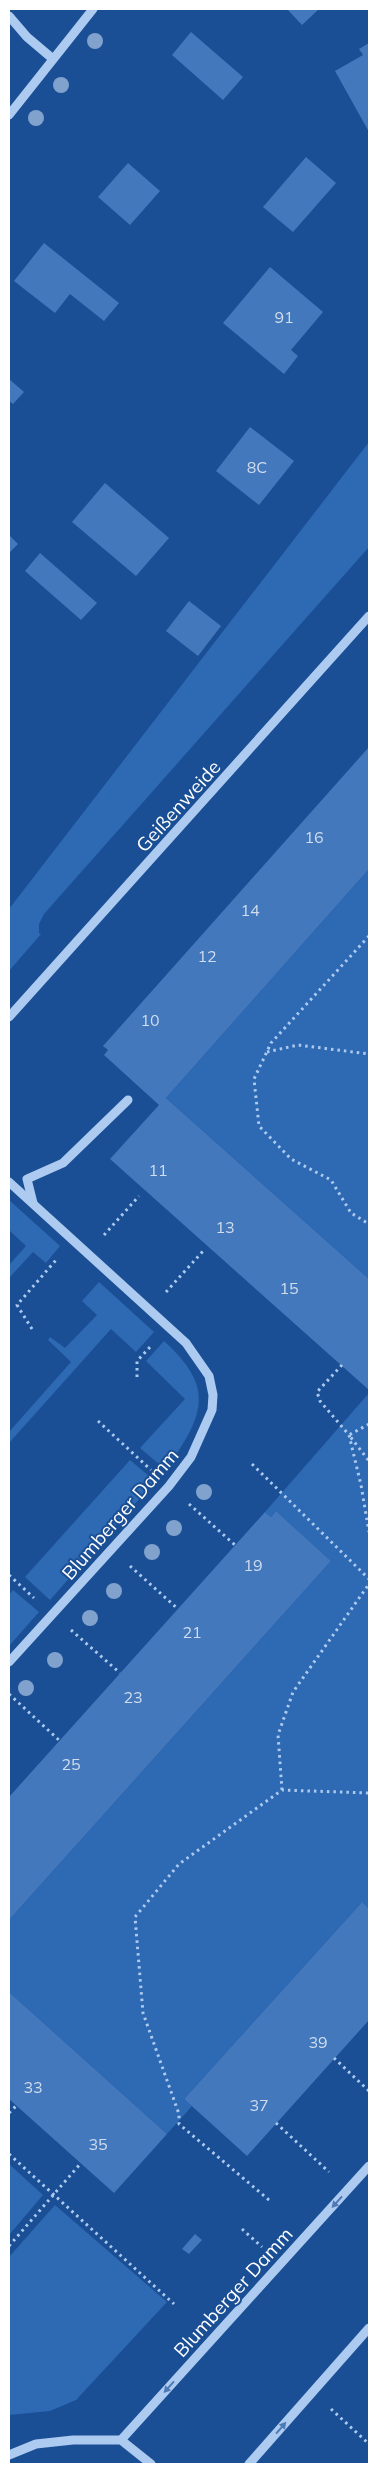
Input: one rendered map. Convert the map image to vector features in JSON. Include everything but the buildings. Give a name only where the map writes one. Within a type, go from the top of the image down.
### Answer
[{"type":"street","points":[[9,115],[93,9]]},
{"type":"street","points":[[9,16],[27,38],[53,59]]},
{"type":"street","name":"Geißenweide","points":[[9,1017],[369,616]]},
{"type":"street","points":[[33,1204],[27,1179],[63,1163],[128,1100]]},
{"type":"street","name":"Blumberger Damm","points":[[9,1182],[186,1343],[208,1376],[213,1395],[212,1410],[191,1457],[168,1486],[9,1662]]},
{"type":"street","name":"Blumberger Damm","points":[[121,2440],[369,2166]]},
{"type":"street","points":[[249,2464],[369,2328]]},
{"type":"street","points":[[9,2456],[36,2444],[72,2440],[121,2440],[151,2464]]},
{"type":"path","points":[[369,936],[271,1044],[254,1079],[259,1126],[291,1159],[331,1180],[351,1213],[369,1224]]},
{"type":"path","points":[[267,1052],[298,1045],[369,1054]]},
{"type":"path","points":[[87,1254],[139,1196]]},
{"type":"path","points":[[32,1329],[17,1305],[73,1241]]},
{"type":"path","points":[[150,1311],[204,1250]]},
{"type":"path","points":[[137,1377],[137,1361],[168,1328]]},
{"type":"path","points":[[342,1365],[317,1392],[320,1401],[369,1461]]},
{"type":"path","points":[[349,1435],[369,1424]]},
{"type":"path","points":[[349,1435],[369,1532]]},
{"type":"path","points":[[252,1464],[369,1579]]},
{"type":"path","points":[[112,1549],[178,1609]]},
{"type":"path","points":[[282,1790],[278,1735],[293,1692],[369,1584]]},
{"type":"path","points":[[9,1694],[60,1741]]},
{"type":"path","points":[[269,2200],[179,2124],[179,2114],[143,2013],[135,1917],[179,1864],[282,1790],[369,1793]]},
{"type":"path","points":[[334,2058],[369,2090]]},
{"type":"path","points":[[9,2113],[16,2106]]},
{"type":"path","points":[[276,2123],[348,2189]]},
{"type":"path","points":[[9,2154],[174,2304]]},
{"type":"path","points":[[9,2246],[81,2163]]},
{"type":"path","points":[[312,2392],[369,2444]]},
{"type":"shaded area","points":[[369,442],[369,547],[44,914],[39,924],[39,933],[41,934],[9,971],[9,909]]},
{"type":"shaded area","points":[[369,869],[369,1279],[166,1098]]},
{"type":"shaded area","points":[[9,1200],[60,1246],[46,1263],[33,1252],[9,1278],[9,1265],[26,1246],[9,1230]]},
{"type":"shaded area","points":[[99,1282],[154,1332],[136,1352],[111,1329],[9,1443],[9,1432],[71,1362],[48,1340],[50,1337],[65,1348],[97,1315],[82,1301]]},
{"type":"shaded area","points":[[164,1341],[181,1358],[192,1374],[198,1389],[199,1404],[188,1434],[166,1470],[140,1448],[185,1399],[146,1361]]},
{"type":"shaded area","points":[[369,1393],[369,1909],[361,1903],[184,2099],[192,2106],[167,2134],[9,1992],[9,1920],[331,1561],[276,1511],[271,1517],[265,1512]]},
{"type":"shaded area","points":[[130,1460],[155,1481],[50,1600],[25,1577]]},
{"type":"shaded area","points":[[13,1590],[39,1612],[9,1646],[9,1595]]},
{"type":"shaded area","points":[[9,2164],[43,2195],[9,2235]]},
{"type":"shaded area","points":[[55,2205],[167,2302],[76,2400],[50,2411],[9,2415],[9,2257]]}]
